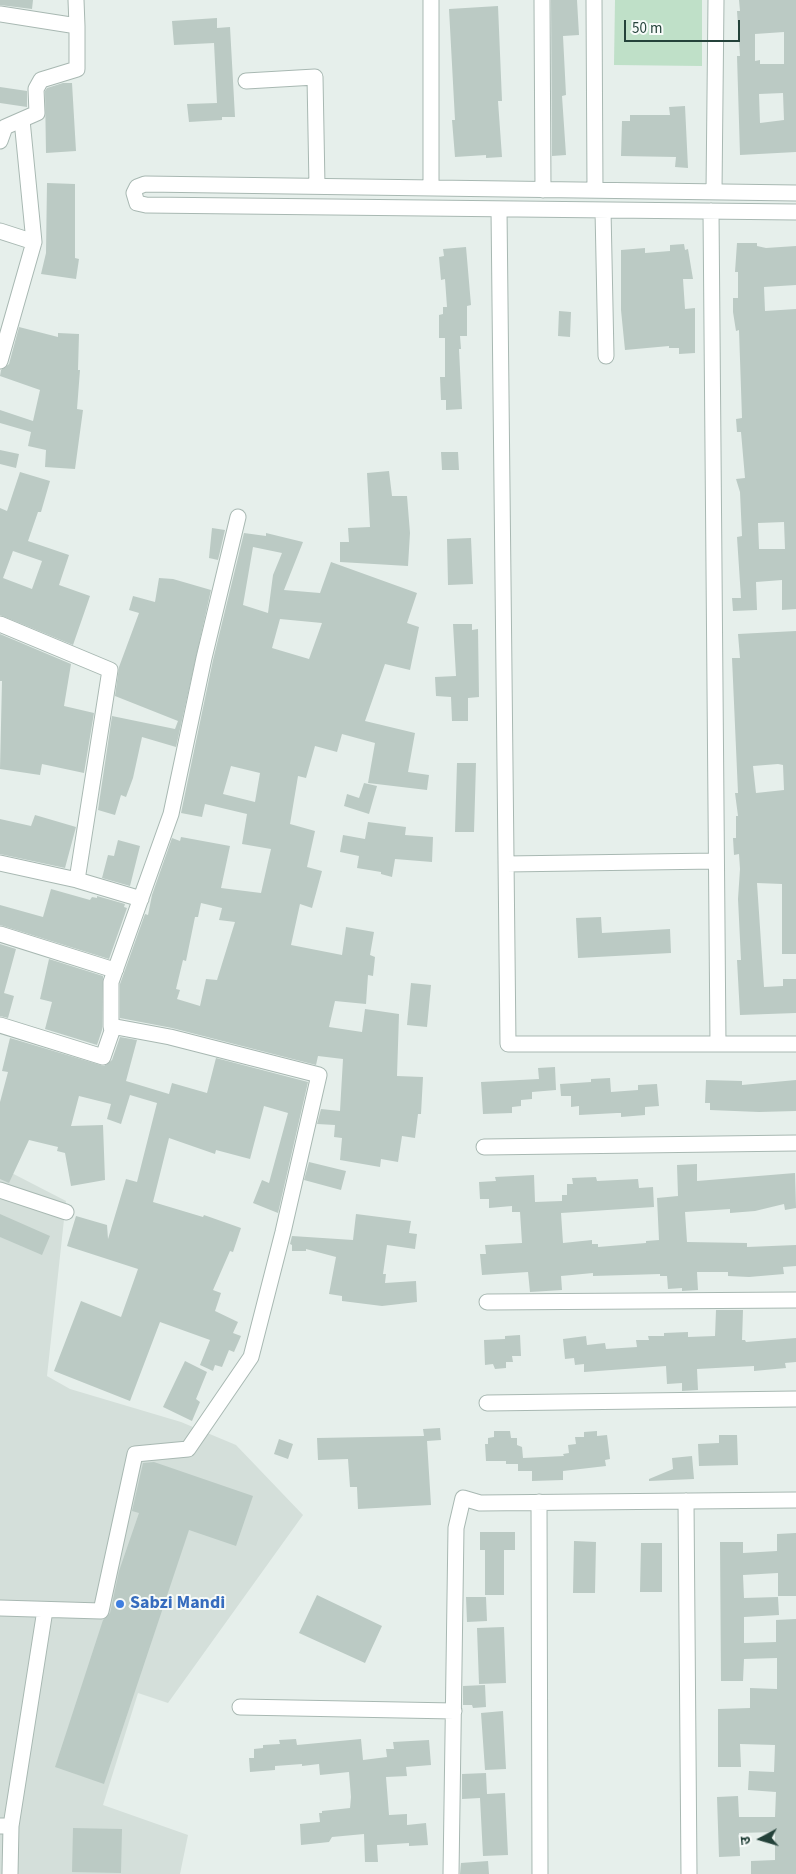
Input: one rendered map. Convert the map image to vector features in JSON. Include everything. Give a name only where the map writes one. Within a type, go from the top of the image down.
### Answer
[{"type":"street","points":[[0,141],[5,127],[37,113],[36,89],[41,80],[77,69],[76,0]]},
{"type":"street","points":[[430,0],[432,188]]},
{"type":"street","points":[[542,0],[543,190]]},
{"type":"street","points":[[594,0],[595,190]]},
{"type":"street","points":[[714,191],[716,0]]},
{"type":"street","points":[[0,14],[77,26]]},
{"type":"street","points":[[246,80],[315,77],[317,186]]},
{"type":"street","points":[[0,360],[34,242],[22,120]]},
{"type":"street","points":[[796,193],[145,184],[137,187],[134,193],[137,203],[146,205],[796,212]]},
{"type":"street","points":[[499,208],[508,1044],[796,1044]]},
{"type":"street","points":[[603,210],[606,356]]},
{"type":"street","points":[[711,211],[718,1044]]},
{"type":"street","points":[[0,231],[34,242]]},
{"type":"street","points":[[0,1025],[103,1057],[112,1031],[111,982],[171,814],[204,658],[238,516]]},
{"type":"street","points":[[0,624],[110,670],[76,880]]},
{"type":"street","points":[[506,864],[716,861]]},
{"type":"street","points":[[0,863],[76,880],[141,899]]},
{"type":"street","points":[[0,934],[111,969],[116,968]]},
{"type":"street","points":[[0,1608],[102,1611],[135,1454],[188,1449],[251,1357],[283,1232],[318,1075],[170,1037],[111,1026]]},
{"type":"street","points":[[484,1147],[796,1143]]},
{"type":"street","points":[[0,1190],[66,1212]]},
{"type":"street","points":[[487,1302],[796,1300]]},
{"type":"street","points":[[487,1403],[796,1399]]},
{"type":"street","points":[[451,1874],[456,1528],[463,1498],[480,1503],[796,1500]]},
{"type":"street","points":[[686,1501],[689,1874]]},
{"type":"street","points":[[539,1502],[540,1874]]},
{"type":"street","points":[[10,1874],[5,1826],[45,1610]]},
{"type":"street","points":[[240,1707],[454,1711]]},
{"type":"shaded area","name":"Sabzi Mandi","points":[[0,1167],[66,1201],[47,1376],[70,1389],[181,1422],[236,1445],[303,1515],[168,1703],[138,1693],[103,1805],[188,1835],[180,1874],[0,1874]]},
{"type":"green space","points":[[615,0],[702,0],[702,66],[614,65]]},
{"type":"building","points":[[0,0],[33,0],[32,9],[0,5]]},
{"type":"building","points":[[551,0],[577,0],[579,35],[563,36],[566,95],[562,96],[566,155],[552,156]]},
{"type":"building","points":[[739,0],[796,0],[796,152],[740,155],[737,56],[740,56],[737,11],[740,11]],"holes":[[[784,32],[784,64],[760,64],[760,60],[755,61],[755,34]],[[783,93],[784,120],[760,123],[759,94]]]},
{"type":"building","points":[[498,6],[502,101],[498,101],[502,157],[486,158],[486,155],[455,157],[449,9]]},
{"type":"building","points":[[217,18],[217,28],[230,27],[235,117],[222,117],[222,120],[189,122],[187,104],[217,103],[214,43],[174,45],[172,21]]},
{"type":"building","points":[[63,83],[72,83],[76,151],[46,153],[45,91],[47,88]]},
{"type":"building","points":[[0,87],[27,91],[27,107],[0,103]]},
{"type":"building","points":[[685,106],[688,168],[675,167],[676,157],[621,156],[622,121],[630,121],[630,115],[670,115],[669,107]]},
{"type":"building","points":[[47,183],[75,184],[75,258],[79,259],[76,279],[41,274],[46,253]]},
{"type":"building","points":[[737,243],[757,243],[757,246],[766,248],[796,246],[796,285],[764,287],[765,311],[796,309],[796,609],[782,610],[782,580],[756,582],[757,610],[733,611],[732,598],[741,598],[737,537],[742,536],[740,492],[736,479],[745,478],[741,432],[737,432],[736,419],[742,418],[739,330],[736,331],[733,312],[733,298],[738,298],[738,272],[735,272]],"holes":[[[784,522],[785,549],[759,549],[758,523]]]},
{"type":"building","points":[[684,244],[685,250],[688,249],[693,279],[683,279],[685,309],[695,308],[695,353],[679,354],[679,348],[669,348],[669,346],[625,350],[621,310],[621,250],[645,248],[645,253],[670,251],[670,245]]},
{"type":"building","points":[[466,247],[471,305],[467,306],[467,336],[460,336],[462,409],[446,410],[446,400],[441,400],[440,377],[445,377],[445,338],[439,338],[439,315],[443,314],[443,307],[447,307],[445,279],[441,280],[439,257],[444,256],[443,249]]},
{"type":"building","points":[[559,311],[571,312],[570,337],[558,336]]},
{"type":"building","points":[[19,327],[58,337],[58,333],[79,334],[78,370],[80,370],[77,409],[83,410],[75,469],[45,467],[46,450],[28,446],[31,432],[0,423],[0,410],[33,421],[40,390],[0,376],[1,370],[9,364]]},
{"type":"building","points":[[0,450],[19,454],[16,468],[0,464]]},
{"type":"building","points":[[441,452],[458,452],[459,470],[442,470]]},
{"type":"building","points":[[389,471],[392,496],[407,496],[410,533],[408,566],[340,562],[340,542],[349,542],[348,528],[370,527],[367,473]]},
{"type":"building","points":[[20,472],[50,481],[41,512],[38,512],[28,541],[69,555],[59,585],[90,596],[73,645],[0,615],[0,508],[7,511]],"holes":[[[13,551],[42,561],[32,589],[3,578]]]},
{"type":"building","points":[[212,528],[225,530],[218,560],[209,558]]},
{"type":"building","points":[[244,533],[266,536],[266,533],[303,542],[284,590],[320,593],[331,562],[417,593],[407,623],[419,627],[410,670],[385,664],[365,721],[415,733],[408,772],[429,775],[427,790],[368,783],[375,743],[342,734],[337,752],[315,746],[306,778],[298,776],[290,824],[315,831],[307,867],[322,871],[312,908],[300,904],[291,945],[342,955],[346,927],[374,932],[370,955],[375,957],[373,976],[368,975],[366,1004],[335,1001],[329,1027],[362,1032],[365,1009],[399,1014],[397,1076],[423,1077],[421,1114],[418,1114],[415,1138],[402,1136],[398,1162],[381,1159],[380,1167],[340,1160],[342,1138],[334,1137],[335,1125],[317,1124],[321,1109],[340,1111],[343,1059],[318,1056],[316,1065],[172,1028],[120,1018],[120,984],[145,914],[148,915],[152,895],[172,838],[180,841],[181,837],[230,846],[221,888],[261,893],[271,849],[242,844],[247,814],[205,804],[202,817],[181,813],[213,660]],"holes":[[[253,547],[282,553],[273,575],[268,613],[243,605]],[[280,619],[322,623],[309,659],[272,648]],[[231,766],[260,773],[255,802],[223,794]],[[201,903],[222,908],[219,920],[235,922],[217,980],[206,979],[200,1006],[177,999],[180,990],[176,989],[183,960],[186,961],[195,917],[198,917]]]},
{"type":"building","points":[[471,538],[473,584],[448,585],[447,539]]},
{"type":"building","points":[[159,578],[173,579],[211,590],[176,747],[142,737],[133,778],[126,797],[121,795],[115,815],[98,810],[112,716],[175,729],[178,721],[115,696],[119,667],[139,613],[129,610],[133,596],[155,602]]},
{"type":"building","points":[[453,624],[472,624],[472,630],[478,629],[479,697],[468,698],[468,721],[452,721],[451,697],[436,696],[435,677],[456,676]]},
{"type":"building","points":[[796,631],[796,954],[782,954],[782,884],[757,883],[764,987],[783,986],[783,979],[796,979],[796,1013],[740,1015],[737,960],[741,960],[738,899],[740,869],[739,854],[734,855],[733,838],[736,838],[736,816],[738,816],[735,793],[738,793],[732,658],[740,658],[738,634]],"holes":[[[783,765],[784,790],[756,793],[753,766]]]},
{"type":"building","points":[[0,634],[71,664],[64,706],[94,713],[84,773],[42,764],[40,775],[0,769],[2,681],[0,681]]},
{"type":"building","points":[[457,763],[476,763],[474,832],[455,832]]},
{"type":"building","points":[[364,783],[377,786],[369,814],[344,806],[347,794],[359,798]]},
{"type":"building","points":[[35,815],[76,827],[65,868],[0,854],[0,819],[31,826]]},
{"type":"building","points":[[368,822],[406,827],[405,835],[433,837],[432,862],[395,859],[392,877],[381,874],[381,872],[357,868],[359,856],[340,852],[343,835],[365,839]]},
{"type":"building","points":[[118,840],[140,846],[130,886],[102,878],[108,855],[114,856]]},
{"type":"building","points":[[51,889],[90,900],[92,897],[97,898],[97,896],[125,904],[124,907],[127,908],[109,959],[0,925],[0,905],[43,917]]},
{"type":"building","points":[[601,917],[602,933],[670,929],[671,953],[578,958],[576,918]]},
{"type":"building","points":[[0,944],[16,949],[4,993],[14,996],[8,1018],[0,1016]]},
{"type":"building","points":[[49,959],[103,976],[102,1030],[97,1045],[45,1029],[52,1002],[40,999]]},
{"type":"building","points":[[411,983],[431,985],[427,1027],[407,1025]]},
{"type":"building","points":[[120,1037],[137,1040],[126,1081],[169,1094],[172,1083],[207,1093],[216,1058],[308,1082],[278,1213],[253,1203],[262,1180],[269,1183],[288,1113],[264,1106],[250,1159],[216,1150],[215,1154],[169,1138],[153,1202],[203,1217],[204,1215],[241,1228],[233,1252],[230,1251],[213,1290],[221,1293],[215,1311],[238,1322],[233,1333],[241,1336],[234,1352],[229,1350],[222,1367],[215,1365],[213,1371],[200,1365],[210,1340],[160,1322],[130,1401],[54,1371],[81,1301],[121,1317],[138,1269],[67,1246],[76,1216],[107,1225],[108,1239],[126,1179],[137,1182],[157,1103],[130,1095],[121,1124],[107,1119],[111,1104],[79,1096],[71,1126],[103,1125],[105,1180],[71,1186],[65,1153],[57,1151],[58,1147],[29,1140],[9,1183],[0,1179],[0,1102],[8,1072],[2,1071],[10,1038],[104,1066],[112,1060]]},
{"type":"building","points":[[555,1067],[556,1090],[532,1092],[532,1099],[521,1100],[521,1106],[512,1107],[512,1113],[483,1114],[481,1082],[539,1079],[538,1068]]},
{"type":"building","points":[[610,1078],[611,1092],[638,1090],[638,1085],[657,1084],[659,1106],[645,1107],[645,1115],[621,1117],[621,1113],[617,1113],[579,1115],[579,1106],[571,1107],[571,1096],[561,1096],[560,1084],[591,1082],[591,1079]]},
{"type":"building","points":[[706,1080],[742,1081],[742,1085],[796,1080],[796,1111],[710,1110],[710,1103],[705,1103]]},
{"type":"building","points":[[309,1162],[346,1171],[341,1190],[304,1180]]},
{"type":"building","points":[[697,1164],[697,1181],[795,1173],[796,1208],[785,1210],[784,1204],[755,1211],[730,1213],[730,1209],[685,1212],[687,1242],[747,1243],[747,1247],[796,1245],[796,1266],[783,1267],[784,1274],[749,1277],[728,1276],[728,1272],[697,1272],[698,1290],[682,1291],[682,1288],[668,1289],[667,1276],[660,1276],[660,1274],[593,1276],[593,1273],[561,1276],[562,1290],[530,1292],[528,1272],[482,1275],[480,1254],[486,1254],[485,1245],[522,1243],[520,1212],[512,1212],[512,1206],[489,1208],[489,1199],[480,1199],[479,1182],[496,1181],[495,1177],[534,1175],[535,1202],[562,1201],[562,1195],[567,1195],[567,1184],[573,1184],[572,1178],[596,1177],[597,1181],[638,1179],[639,1188],[653,1187],[654,1207],[561,1213],[563,1243],[592,1240],[592,1244],[598,1244],[598,1247],[659,1240],[657,1198],[678,1196],[677,1165]]},
{"type":"building","points":[[0,1214],[50,1236],[42,1255],[0,1237]]},
{"type":"building","points":[[356,1214],[411,1221],[409,1233],[417,1234],[415,1249],[387,1245],[383,1274],[386,1274],[385,1283],[416,1281],[417,1302],[382,1306],[342,1301],[342,1296],[329,1294],[336,1257],[306,1249],[306,1251],[292,1251],[292,1245],[290,1244],[292,1236],[353,1240]]},
{"type":"building","points":[[716,1310],[743,1310],[742,1340],[746,1342],[796,1338],[796,1362],[785,1363],[786,1368],[754,1371],[754,1366],[697,1369],[698,1390],[682,1391],[682,1383],[667,1384],[666,1366],[584,1372],[584,1364],[575,1365],[574,1358],[565,1359],[563,1339],[586,1336],[587,1345],[605,1343],[606,1349],[637,1347],[636,1340],[649,1340],[648,1336],[664,1336],[664,1333],[688,1332],[688,1337],[715,1336]]},
{"type":"building","points":[[520,1335],[521,1356],[512,1356],[513,1362],[506,1362],[506,1368],[495,1369],[493,1364],[485,1365],[484,1340],[505,1339],[505,1336]]},
{"type":"building","points":[[185,1361],[207,1372],[196,1399],[200,1402],[192,1421],[163,1407]]},
{"type":"building","points":[[440,1428],[441,1440],[427,1441],[431,1505],[358,1509],[357,1487],[350,1487],[348,1459],[318,1460],[317,1438],[424,1436],[423,1429]]},
{"type":"building","points":[[494,1431],[510,1431],[511,1438],[517,1438],[517,1445],[522,1447],[523,1458],[564,1456],[563,1454],[569,1453],[568,1445],[576,1444],[575,1437],[584,1437],[584,1432],[597,1431],[597,1436],[607,1435],[610,1459],[605,1460],[606,1466],[563,1471],[563,1480],[532,1481],[532,1471],[518,1471],[518,1464],[506,1464],[506,1461],[486,1461],[485,1444],[488,1444],[488,1438],[494,1437]]},
{"type":"building","points":[[719,1435],[737,1435],[738,1465],[699,1466],[698,1444],[719,1443]]},
{"type":"building","points":[[279,1439],[293,1444],[288,1459],[274,1454]]},
{"type":"building","points":[[692,1456],[694,1479],[649,1481],[649,1479],[673,1469],[672,1458]]},
{"type":"building","points":[[154,1462],[253,1496],[236,1546],[189,1530],[104,1784],[55,1767],[103,1620],[110,1613],[119,1571],[139,1513],[132,1511],[143,1463]]},
{"type":"building","points":[[480,1532],[515,1532],[515,1550],[504,1550],[504,1595],[485,1595],[485,1550],[480,1550]]},
{"type":"building","points":[[796,1533],[796,1596],[778,1596],[778,1573],[743,1575],[744,1598],[778,1597],[779,1615],[744,1617],[744,1643],[776,1642],[776,1620],[796,1619],[796,1874],[751,1874],[751,1861],[775,1860],[775,1832],[739,1833],[740,1856],[719,1857],[717,1797],[738,1796],[739,1817],[775,1817],[776,1792],[748,1790],[749,1771],[774,1772],[775,1745],[740,1744],[741,1767],[718,1767],[718,1709],[750,1708],[750,1688],[777,1689],[777,1658],[744,1659],[743,1681],[721,1681],[720,1542],[743,1542],[743,1553],[777,1551],[777,1534]]},
{"type":"building","points":[[574,1541],[596,1542],[595,1593],[573,1593]]},
{"type":"building","points":[[641,1543],[662,1543],[662,1592],[640,1592]]},
{"type":"building","points":[[317,1595],[382,1626],[365,1663],[299,1633]]},
{"type":"building","points":[[466,1597],[486,1597],[487,1621],[467,1622]]},
{"type":"building","points":[[504,1627],[506,1683],[479,1684],[477,1628]]},
{"type":"building","points":[[485,1685],[486,1707],[473,1708],[472,1705],[463,1705],[463,1686]]},
{"type":"building","points":[[503,1711],[506,1769],[485,1770],[481,1713]]},
{"type":"building","points":[[296,1739],[297,1745],[361,1739],[363,1760],[387,1757],[386,1749],[394,1749],[393,1742],[429,1740],[431,1765],[406,1767],[407,1776],[386,1777],[389,1815],[407,1814],[407,1825],[426,1823],[428,1845],[409,1846],[409,1843],[377,1845],[378,1862],[365,1862],[364,1834],[332,1837],[329,1842],[301,1845],[300,1824],[320,1822],[319,1813],[322,1813],[322,1811],[350,1808],[351,1797],[349,1772],[320,1775],[319,1764],[275,1766],[275,1770],[250,1772],[249,1758],[254,1758],[254,1749],[263,1748],[263,1745],[280,1744],[279,1740]]},
{"type":"building","points":[[486,1773],[487,1794],[505,1793],[508,1855],[483,1856],[480,1798],[462,1799],[462,1774]]},
{"type":"building","points":[[73,1828],[122,1829],[121,1873],[72,1872]]},
{"type":"building","points":[[488,1861],[489,1874],[460,1874],[461,1863]]},
{"type":"place","name":"Sabzi Mandi","points":[[120,1604]]}]
